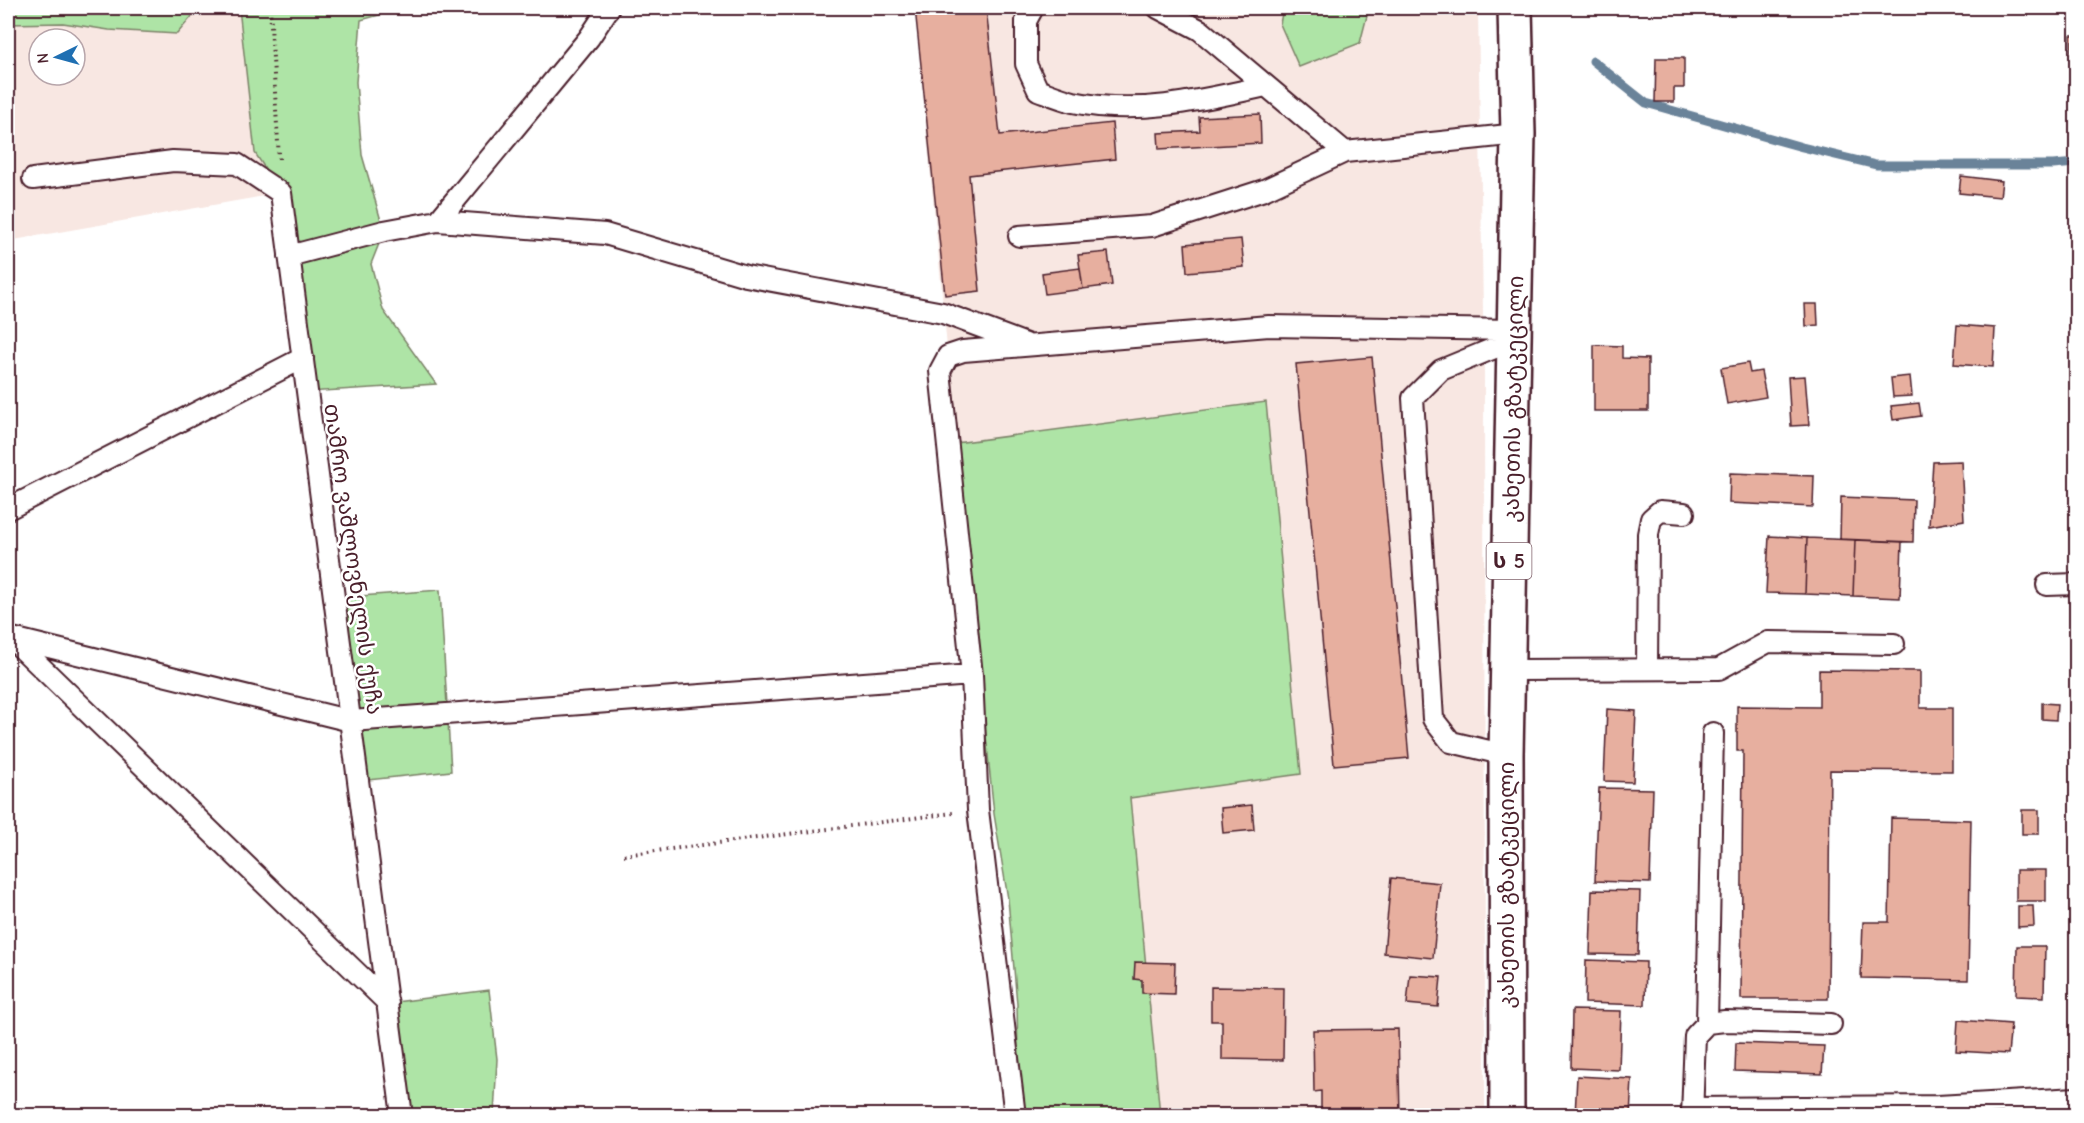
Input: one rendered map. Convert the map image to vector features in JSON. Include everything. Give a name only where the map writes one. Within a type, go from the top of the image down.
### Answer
[{"type":"highway","name":"კახეთის გზატკეცილი","points":[[1507,1116],[1506,755],[1518,134],[1515,8]]},
{"type":"lane","points":[[438,221],[589,38],[609,8]]},
{"type":"lane","points":[[1033,8],[1026,21],[1026,64],[1038,90],[1072,102],[1113,107],[1151,107],[1199,101],[1266,86]]},
{"type":"lane","points":[[1158,8],[1200,30],[1345,152]]},
{"type":"lane","points":[[1019,236],[1152,226],[1264,190],[1345,152],[1518,134]]},
{"type":"lane","points":[[33,179],[173,161],[237,164],[281,193]]},
{"type":"lane","name":"თამრო ვაშლოვნელის ქუჩა","points":[[281,193],[402,1116]]},
{"type":"lane","points":[[289,256],[384,231],[438,221],[605,234],[746,276],[943,313],[1031,346]]},
{"type":"lane","points":[[1015,1116],[978,810],[972,675],[940,371],[948,356],[963,351],[1269,326],[1514,335]]},
{"type":"lane","points":[[1506,755],[1451,742],[1433,719],[1413,398],[1441,370],[1514,335]]},
{"type":"lane","points":[[8,509],[303,358]]},
{"type":"lane","points":[[1647,669],[1648,534],[1651,519],[1660,512],[1684,513]]},
{"type":"lane","points":[[2047,585],[2076,584]]},
{"type":"lane","points":[[9,638],[351,721],[972,675]]},
{"type":"lane","points":[[9,638],[388,1003]]},
{"type":"lane","points":[[1507,670],[1719,669],[1768,642],[1894,644]]},
{"type":"lane","points":[[1707,1023],[1713,733]]},
{"type":"lane","points":[[1831,1024],[1725,1021],[1707,1023],[1695,1036],[1692,1112],[1938,1111],[2076,1098]]},
{"type":"path","points":[[270,8],[281,193]]},
{"type":"path","points":[[624,855],[978,810]]},
{"type":"shaded area","points":[[199,8],[239,8],[255,153],[281,193],[8,241],[8,24],[63,23],[109,30],[177,34]]},
{"type":"shaded area","points":[[915,8],[1283,8],[1280,24],[1360,43],[1369,8],[1429,8],[1437,14],[1461,8],[1478,9],[1484,372],[1485,1115],[1160,1115],[1130,798],[1300,774],[1266,403],[956,443]]},
{"type":"green space","points":[[8,8],[199,8],[177,34],[109,30],[63,23],[8,24]]},
{"type":"green space","points":[[239,8],[385,8],[383,14],[361,20],[356,82],[362,155],[384,231],[371,264],[383,310],[436,384],[307,392],[281,193],[255,153]]},
{"type":"green space","points":[[1283,8],[1369,8],[1360,43],[1299,67],[1280,24]]},
{"type":"green space","points":[[1266,402],[1301,774],[1130,798],[1160,1115],[1019,1115],[1017,1004],[1008,899],[994,814],[956,443]]},
{"type":"green space","points":[[440,590],[451,771],[359,781],[334,598]]},
{"type":"green space","points":[[489,990],[497,1059],[494,1115],[402,1115],[388,1003]]},
{"type":"building","points":[[915,8],[986,8],[1000,135],[1112,123],[1115,159],[969,175],[980,291],[945,295]]},
{"type":"building","points":[[2071,35],[2076,35],[2076,57],[2071,57]]},
{"type":"building","points":[[1656,58],[1684,58],[1684,88],[1674,88],[1674,102],[1655,102]]},
{"type":"building","points":[[1260,114],[1261,143],[1159,149],[1158,133],[1200,131],[1199,117]]},
{"type":"building","points":[[1961,176],[2002,181],[2000,197],[1959,193]]},
{"type":"building","points":[[1241,239],[1244,267],[1187,272],[1185,244]]},
{"type":"building","points":[[1108,252],[1112,285],[1083,289],[1078,255]]},
{"type":"building","points":[[1080,268],[1083,289],[1045,294],[1042,273]]},
{"type":"building","points":[[1805,304],[1817,304],[1818,325],[1806,326]]},
{"type":"building","points":[[1957,325],[1995,328],[1993,367],[1954,364]]},
{"type":"building","points":[[1594,345],[1622,346],[1622,358],[1648,359],[1648,411],[1594,411]]},
{"type":"building","points":[[1372,357],[1409,758],[1334,765],[1296,364]]},
{"type":"building","points":[[1748,363],[1750,373],[1761,371],[1766,397],[1727,404],[1721,368]]},
{"type":"building","points":[[1805,376],[1809,425],[1791,426],[1788,377]]},
{"type":"building","points":[[1910,376],[1912,396],[1893,397],[1891,378]]},
{"type":"building","points":[[1919,403],[1921,416],[1893,420],[1891,406]]},
{"type":"building","points":[[1961,461],[1964,520],[1929,526],[1933,462]]},
{"type":"building","points":[[1730,473],[1814,476],[1813,507],[1729,503]]},
{"type":"building","points":[[1841,497],[1914,500],[1913,542],[1840,539]]},
{"type":"building","points":[[1769,536],[1807,538],[1805,594],[1766,593]]},
{"type":"building","points":[[1807,538],[1855,540],[1853,596],[1805,594]]},
{"type":"building","points":[[1855,540],[1902,542],[1900,598],[1853,596]]},
{"type":"building","points":[[1819,670],[1920,671],[1920,708],[1952,708],[1952,771],[1830,770],[1828,999],[1741,999],[1743,751],[1737,751],[1737,706],[1819,707]]},
{"type":"building","points":[[2042,703],[2057,704],[2056,720],[2042,719]]},
{"type":"building","points":[[1607,709],[1636,711],[1633,782],[1604,781]]},
{"type":"building","points":[[1599,788],[1653,789],[1650,883],[1595,881]]},
{"type":"building","points":[[1252,805],[1254,830],[1223,833],[1221,808]]},
{"type":"building","points":[[2022,810],[2039,810],[2039,834],[2022,834]]},
{"type":"building","points":[[1891,818],[1971,820],[1968,980],[1861,978],[1863,922],[1889,922]]},
{"type":"building","points":[[2016,870],[2046,870],[2046,901],[2016,901]]},
{"type":"building","points":[[1391,878],[1440,883],[1433,958],[1384,953]]},
{"type":"building","points":[[1592,890],[1640,891],[1638,955],[1590,954]]},
{"type":"building","points":[[2018,906],[2033,906],[2034,926],[2018,927]]},
{"type":"building","points":[[2017,946],[2045,946],[2044,997],[2016,996]]},
{"type":"building","points":[[1586,960],[1646,962],[1645,1005],[1585,1003]]},
{"type":"building","points":[[1135,962],[1175,963],[1174,994],[1142,993],[1142,980],[1134,979]]},
{"type":"building","points":[[1410,975],[1441,977],[1438,1007],[1407,1004]]},
{"type":"building","points":[[1211,987],[1284,988],[1283,1060],[1222,1059],[1222,1021],[1211,1021]]},
{"type":"building","points":[[1572,1010],[1621,1011],[1619,1070],[1571,1068]]},
{"type":"building","points":[[1958,1020],[2011,1024],[2008,1054],[1956,1051]]},
{"type":"building","points":[[1398,1029],[1400,1116],[1321,1116],[1321,1091],[1314,1092],[1313,1030]]},
{"type":"building","points":[[1736,1043],[1824,1046],[1822,1074],[1735,1071]]},
{"type":"building","points":[[1577,1076],[1632,1079],[1630,1116],[1575,1116]]},
{"type":"waterway","points":[[1593,61],[1646,103],[1802,147],[1876,165],[2076,163]]}]
